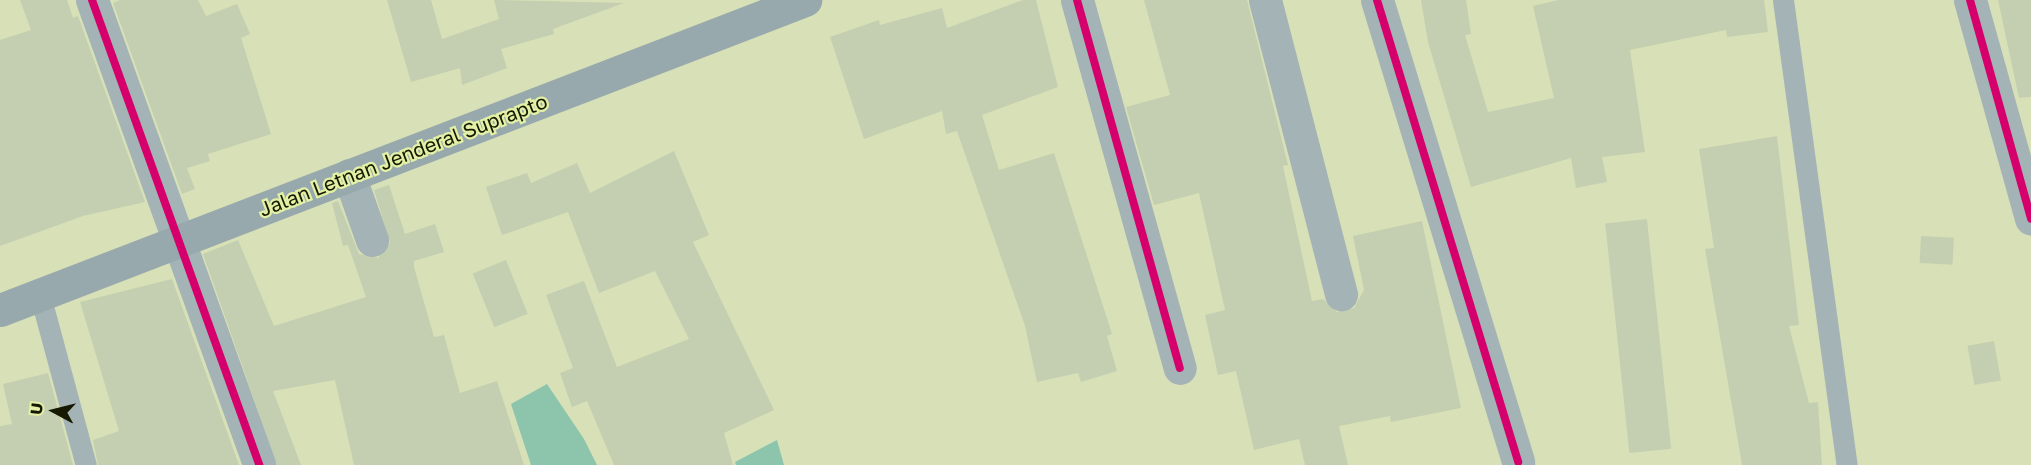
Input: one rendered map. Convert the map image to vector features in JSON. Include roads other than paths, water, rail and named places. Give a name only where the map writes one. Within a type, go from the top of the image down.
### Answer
[{"type":"main road","name":"Jalan Letnan Jenderal Suprapto","points":[[0,310],[805,0]]},
{"type":"street","points":[[92,0],[259,465]]},
{"type":"street","points":[[1077,0],[1180,368]]},
{"type":"street","points":[[1265,0],[1341,294]]},
{"type":"street","points":[[1377,0],[1518,462]]},
{"type":"street","points":[[1970,0],[2031,219]]},
{"type":"street","points":[[349,175],[372,240]]},
{"type":"lane","points":[[1783,0],[1847,465]]},
{"type":"lane","points":[[40,295],[86,465]]}]
